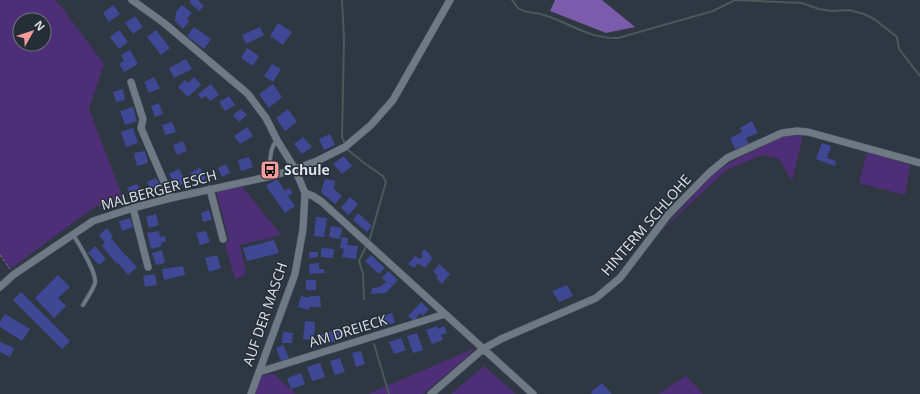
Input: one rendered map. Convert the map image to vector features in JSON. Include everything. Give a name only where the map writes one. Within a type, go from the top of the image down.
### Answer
[{"type":"street","points":[[132,0],[164,23],[248,94],[266,118],[277,140],[296,169],[305,193],[322,202],[533,394]]},
{"type":"street","name":"MALBERGER ESCH","points":[[0,286],[13,275],[93,221],[171,198],[272,176],[296,169],[317,161],[347,145],[372,125],[394,100],[450,0]]},
{"type":"street","points":[[131,82],[143,119],[141,128],[171,198]]},
{"type":"street","name":"HINTERM SCHLOHE","points":[[431,394],[483,349],[500,339],[596,298],[620,278],[668,215],[709,173],[727,158],[782,133],[797,131],[808,132],[920,163]]},
{"type":"street","points":[[210,189],[223,239]]},
{"type":"street","name":"AUF DER MASCH","points":[[251,394],[295,274],[303,229],[305,193]]},
{"type":"street","points":[[133,208],[148,268]]},
{"type":"street","name":"AM DREIECK","points":[[259,372],[445,314]]},
{"type":"lane","points":[[272,176],[270,170],[271,148],[277,140]]},
{"type":"lane","points":[[73,234],[92,268],[95,279],[94,285],[83,305]]},
{"type":"path","points":[[0,255],[13,275]]},
{"type":"shaded area","points":[[0,0],[55,0],[104,64],[89,109],[124,201],[96,206],[10,269],[0,255]]},
{"type":"shaded area","points":[[555,0],[602,0],[635,27],[606,33],[550,11]]},
{"type":"shaded area","points":[[803,135],[792,181],[779,159],[762,155],[726,170],[658,234],[711,176],[729,163],[783,136]]},
{"type":"shaded area","points":[[867,152],[910,165],[905,195],[859,183]]},
{"type":"shaded area","points":[[241,185],[281,235],[240,245],[246,274],[235,279],[225,244],[229,240],[216,190]]},
{"type":"shaded area","points":[[475,348],[467,357],[423,394],[368,394]]},
{"type":"shaded area","points":[[484,366],[516,394],[451,394]]},
{"type":"shaded area","points":[[271,374],[275,375],[296,394],[255,394],[261,376]]},
{"type":"shaded area","points":[[686,376],[703,394],[658,394]]},
{"type":"building","points":[[191,0],[198,0],[204,6],[199,11],[189,2]]},
{"type":"building","points":[[113,5],[120,14],[109,22],[103,13]]},
{"type":"building","points":[[182,5],[192,13],[187,18],[189,22],[183,29],[175,21],[176,12]]},
{"type":"building","points":[[135,16],[143,27],[133,34],[125,23]]},
{"type":"building","points":[[278,23],[292,32],[283,45],[270,36]]},
{"type":"building","points":[[194,27],[211,39],[204,49],[187,36]]},
{"type":"building","points":[[260,27],[264,35],[246,44],[242,35]]},
{"type":"building","points":[[119,30],[128,42],[119,49],[110,37]]},
{"type":"building","points":[[156,30],[170,48],[161,55],[147,37]]},
{"type":"building","points":[[247,48],[259,56],[253,66],[241,58]]},
{"type":"building","points":[[130,50],[138,64],[124,72],[119,64],[124,61],[121,55]]},
{"type":"building","points":[[186,59],[192,69],[174,78],[169,68]]},
{"type":"building","points":[[272,64],[281,69],[273,82],[264,76]]},
{"type":"building","points":[[154,77],[160,88],[149,93],[144,82]]},
{"type":"building","points":[[194,77],[201,85],[188,97],[178,87],[185,80],[188,83]]},
{"type":"building","points":[[211,84],[219,95],[210,101],[206,96],[201,99],[198,94]]},
{"type":"building","points":[[273,84],[282,97],[269,108],[259,94]]},
{"type":"building","points":[[123,89],[125,100],[116,102],[113,92]]},
{"type":"building","points":[[229,96],[235,105],[225,111],[219,102]]},
{"type":"building","points":[[159,103],[163,114],[155,117],[151,106]]},
{"type":"building","points":[[133,107],[137,121],[125,125],[120,111]]},
{"type":"building","points":[[241,109],[247,115],[239,122],[233,115]]},
{"type":"building","points":[[288,109],[297,122],[285,131],[276,118]]},
{"type":"building","points":[[752,121],[758,133],[746,138],[749,144],[735,149],[730,138],[742,132],[740,128]]},
{"type":"building","points":[[172,122],[176,132],[165,135],[162,125]]},
{"type":"building","points":[[247,127],[253,136],[240,144],[234,136]]},
{"type":"building","points":[[133,128],[138,143],[126,147],[121,132]]},
{"type":"building","points":[[330,134],[335,145],[324,150],[319,139]]},
{"type":"building","points":[[303,137],[312,147],[302,154],[294,144]]},
{"type":"building","points":[[183,141],[187,151],[177,155],[173,145]]},
{"type":"building","points":[[822,143],[831,146],[827,158],[836,161],[835,166],[816,159]]},
{"type":"building","points":[[145,151],[148,163],[137,166],[134,153]]},
{"type":"building","points":[[344,156],[352,166],[342,174],[333,164]]},
{"type":"building","points":[[249,157],[253,167],[241,171],[238,160]]},
{"type":"building","points":[[226,164],[230,173],[222,177],[218,168]]},
{"type":"building","points":[[200,168],[206,179],[196,185],[190,173]]},
{"type":"building","points":[[179,169],[186,182],[176,187],[169,174]]},
{"type":"building","points":[[156,178],[161,187],[152,192],[147,182]]},
{"type":"building","points":[[277,179],[285,191],[289,188],[293,193],[288,196],[295,206],[285,213],[266,186]]},
{"type":"building","points":[[325,179],[335,181],[334,189],[342,196],[335,204],[321,192]]},
{"type":"building","points":[[137,184],[143,196],[133,200],[127,188]]},
{"type":"building","points":[[350,197],[358,204],[349,215],[341,208]]},
{"type":"building","points":[[209,210],[212,220],[203,222],[201,213]]},
{"type":"building","points":[[358,213],[372,226],[367,232],[353,220]]},
{"type":"building","points":[[156,214],[159,225],[149,228],[146,217]]},
{"type":"building","points":[[316,217],[327,218],[324,237],[314,236]]},
{"type":"building","points":[[130,218],[133,227],[122,231],[119,221]]},
{"type":"building","points":[[331,226],[342,228],[340,239],[329,237]]},
{"type":"building","points":[[107,228],[113,236],[111,238],[137,267],[128,275],[102,246],[105,243],[99,235]]},
{"type":"building","points":[[159,231],[160,237],[165,236],[166,241],[161,243],[162,246],[151,249],[147,233]]},
{"type":"building","points":[[206,231],[210,242],[200,245],[196,233]]},
{"type":"building","points":[[342,237],[348,238],[347,245],[358,246],[356,259],[342,257],[344,249],[340,248]]},
{"type":"building","points":[[274,240],[279,253],[247,261],[243,248]]},
{"type":"building","points":[[95,246],[106,259],[99,265],[88,253]]},
{"type":"building","points":[[321,248],[334,249],[333,258],[321,257]]},
{"type":"building","points":[[424,249],[433,258],[425,268],[418,263],[414,268],[408,264],[415,256],[420,259],[423,256],[421,254]]},
{"type":"building","points":[[162,250],[165,263],[156,265],[152,253]]},
{"type":"building","points":[[309,252],[318,252],[318,257],[309,258]]},
{"type":"building","points":[[217,255],[221,268],[209,272],[205,258]]},
{"type":"building","points":[[371,255],[385,268],[379,274],[365,261]]},
{"type":"building","points":[[319,263],[319,269],[324,269],[325,273],[310,274],[309,264]]},
{"type":"building","points":[[439,264],[450,274],[442,284],[436,278],[438,276],[433,272]]},
{"type":"building","points":[[183,266],[185,275],[164,280],[162,269]]},
{"type":"building","points":[[388,271],[398,280],[386,293],[371,294],[372,288],[380,287],[386,282],[382,278]]},
{"type":"building","points":[[155,274],[157,285],[145,287],[143,276]]},
{"type":"building","points":[[58,275],[70,287],[58,298],[66,306],[54,318],[35,298]]},
{"type":"building","points":[[306,280],[316,280],[316,290],[306,290]]},
{"type":"building","points":[[567,285],[573,296],[559,302],[552,291]]},
{"type":"building","points":[[21,292],[70,341],[62,349],[13,300]]},
{"type":"building","points":[[301,296],[309,298],[310,296],[320,296],[321,307],[309,307],[309,310],[298,307]]},
{"type":"building","points":[[421,302],[429,309],[423,316],[420,313],[414,321],[408,316]]},
{"type":"building","points":[[392,313],[395,323],[381,327],[378,318]]},
{"type":"building","points":[[5,314],[30,329],[22,341],[0,327],[0,322]]},
{"type":"building","points":[[366,319],[369,330],[353,334],[350,324]]},
{"type":"building","points":[[305,321],[315,322],[314,340],[303,339]]},
{"type":"building","points":[[437,326],[438,329],[444,326],[447,333],[441,335],[443,340],[432,344],[426,330]]},
{"type":"building","points":[[338,329],[342,339],[325,345],[321,335]]},
{"type":"building","points":[[283,332],[293,333],[292,343],[282,343]]},
{"type":"building","points":[[417,333],[423,350],[413,353],[407,336]]},
{"type":"building","points":[[401,338],[406,350],[394,354],[389,342]]},
{"type":"building","points":[[0,342],[14,348],[10,357],[0,352]]},
{"type":"building","points":[[283,345],[289,358],[281,361],[276,348]]},
{"type":"building","points":[[361,351],[365,364],[356,367],[352,353]]},
{"type":"building","points":[[340,358],[345,372],[335,375],[330,361]]},
{"type":"building","points":[[320,363],[325,377],[312,381],[307,367]]},
{"type":"building","points":[[301,373],[305,384],[291,389],[287,378]]},
{"type":"building","points":[[602,383],[612,394],[592,394],[591,392]]},
{"type":"waterway","points":[[342,0],[344,39],[342,137],[345,144]]},
{"type":"waterway","points":[[512,0],[518,8],[523,11],[551,17],[588,33],[607,38],[618,38],[713,11],[735,0],[802,3],[819,9],[832,11],[849,10],[864,14],[874,19],[897,37],[899,49],[920,76]]},
{"type":"waterway","points":[[347,148],[364,163],[383,176],[386,182],[370,238],[359,261],[363,274],[364,299]]},
{"type":"waterway","points":[[374,344],[389,394]]},
{"type":"place","name":"Schule","points":[[270,170]]}]
